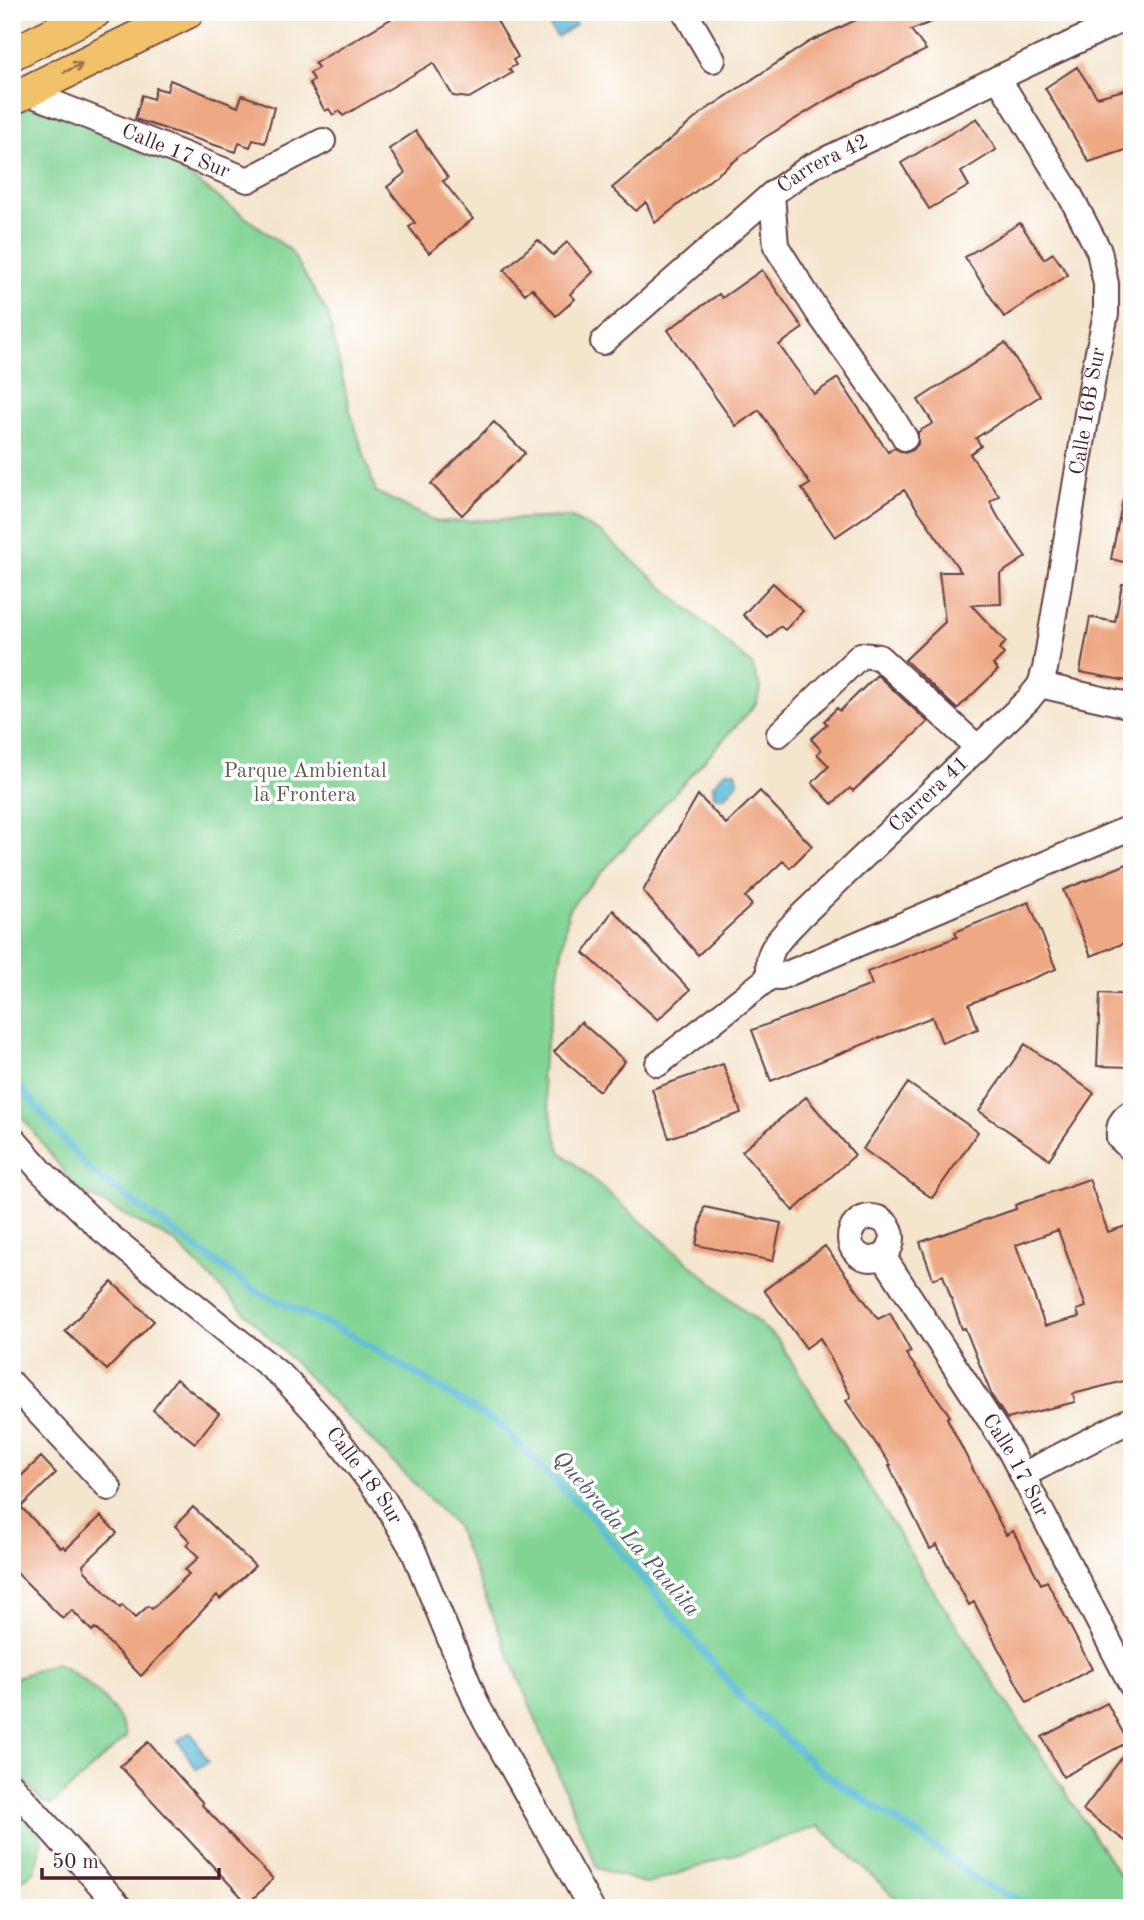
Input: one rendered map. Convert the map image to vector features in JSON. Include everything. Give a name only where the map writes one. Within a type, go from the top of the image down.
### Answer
[{"type":"main road","points":[[12,54],[95,12]]},
{"type":"main road","points":[[19,95],[188,12]]},
{"type":"street","points":[[685,12],[713,60]]},
{"type":"street","name":"Carrera 42","points":[[905,438],[819,314],[776,246],[772,194],[810,167],[1132,15]]},
{"type":"street","name":"Calle 16B Sur","points":[[998,78],[1070,195],[1099,251],[1106,284],[1106,314],[1040,685]]},
{"type":"street","name":"Calle 17 Sur","points":[[19,95],[248,180],[323,141]]},
{"type":"street","points":[[603,342],[772,194]]},
{"type":"street","points":[[779,733],[861,655],[869,654],[879,657],[978,748]]},
{"type":"street","points":[[1040,685],[1132,706]]},
{"type":"street","name":"Carrera 41","points":[[771,976],[767,966],[772,949],[801,916],[978,748],[1040,685]]},
{"type":"street","points":[[658,1064],[771,976],[780,977],[1132,827]]},
{"type":"street","points":[[1132,1112],[1123,1118],[1118,1127],[1119,1138],[1132,1150]]},
{"type":"street","name":"Calle 18 Sur","points":[[12,1138],[42,1172],[101,1229],[283,1377],[322,1419],[384,1500],[414,1552],[478,1707],[591,1908]]},
{"type":"street","name":"Calle 17 Sur","points":[[883,1256],[966,1379],[1023,1475],[1132,1686]]},
{"type":"street","points":[[12,1384],[109,1488]]},
{"type":"street","points":[[1023,1475],[1132,1419]]},
{"type":"street","points":[[12,1786],[121,1908]]},
{"type":"green space","name":"Parque Ambiental la Frontera","points":[[12,93],[87,101],[290,250],[328,314],[350,411],[376,492],[437,522],[570,517],[600,532],[752,665],[761,689],[756,704],[569,908],[541,1076],[560,1151],[778,1340],[935,1593],[1120,1876],[1132,1879],[1132,1908],[906,1908],[819,1826],[647,1884],[597,1868],[456,1526],[175,1242],[77,1189],[12,1104]]},
{"type":"green space","points":[[55,1663],[76,1675],[109,1704],[123,1726],[126,1737],[53,1804],[42,1802],[12,1765],[12,1679]]},
{"type":"green space","points":[[12,1800],[42,1839],[35,1870],[12,1888]]},
{"type":"water","points":[[557,13],[569,15],[576,25],[557,37],[546,21]]},
{"type":"water","points":[[726,771],[736,771],[738,782],[725,797],[714,796],[713,785]]},
{"type":"water","points":[[191,1732],[208,1762],[196,1769],[178,1740]]},
{"type":"building","points":[[403,12],[492,12],[518,57],[513,60],[516,65],[509,69],[512,73],[469,98],[453,96],[433,63],[343,116],[340,111],[333,115],[329,109],[325,111],[309,83],[314,80],[310,73],[318,68],[315,63]]},
{"type":"building","points":[[873,12],[954,13],[911,30],[926,50],[825,101],[764,138],[655,223],[646,202],[636,211],[612,188],[704,111],[809,42]]},
{"type":"building","points":[[1077,67],[1097,97],[1132,88],[1132,148],[1089,162],[1045,88]]},
{"type":"building","points":[[170,80],[238,107],[242,95],[274,107],[265,143],[253,140],[250,147],[239,143],[236,152],[135,119],[142,95],[153,99],[156,88],[167,91]]},
{"type":"building","points":[[977,118],[996,150],[961,172],[969,186],[929,209],[901,163]]},
{"type":"building","points":[[416,131],[448,178],[443,181],[473,219],[429,253],[409,227],[415,223],[387,187],[405,173],[389,149]]},
{"type":"building","points":[[1020,223],[1044,259],[1053,253],[1068,275],[1004,317],[965,257]]},
{"type":"building","points":[[538,240],[553,255],[567,242],[593,272],[570,294],[575,299],[556,316],[532,288],[525,294],[504,270]]},
{"type":"building","points":[[762,270],[803,328],[779,345],[814,394],[838,378],[888,452],[894,448],[905,453],[913,450],[918,444],[918,432],[933,423],[918,400],[1005,343],[1040,396],[976,438],[981,446],[970,454],[999,496],[990,502],[998,517],[1026,557],[1000,574],[1001,604],[971,605],[1006,642],[999,649],[1004,654],[993,665],[998,670],[957,709],[905,660],[945,622],[939,572],[961,572],[904,490],[835,537],[802,489],[810,484],[759,410],[736,426],[668,330],[719,294],[722,298]]},
{"type":"building","points":[[494,422],[525,453],[462,515],[431,484]]},
{"type":"building","points":[[1123,499],[1132,500],[1132,564],[1111,559]]},
{"type":"building","points":[[773,583],[803,611],[785,630],[780,626],[768,638],[743,615]]},
{"type":"building","points":[[1122,584],[1132,585],[1132,682],[1080,672],[1090,617],[1115,622]]},
{"type":"building","points":[[877,675],[928,722],[853,791],[850,788],[832,804],[812,783],[829,766],[817,754],[821,750],[811,739],[827,724],[824,721],[837,708],[840,711]]},
{"type":"building","points":[[760,791],[812,846],[790,868],[783,861],[745,897],[752,905],[698,955],[643,891],[698,795],[726,824]]},
{"type":"building","points":[[1132,862],[1132,940],[1091,956],[1063,890]]},
{"type":"building","points":[[1029,902],[1056,969],[969,1004],[978,1029],[942,1043],[932,1017],[771,1081],[752,1030],[872,985],[867,972],[957,937],[955,932]]},
{"type":"building","points":[[613,910],[690,990],[658,1020],[584,953]]},
{"type":"building","points":[[1100,993],[1132,995],[1132,1067],[1097,1066]]},
{"type":"building","points":[[581,1022],[625,1061],[599,1091],[554,1052]]},
{"type":"building","points":[[1025,1044],[1094,1093],[1049,1159],[979,1111]]},
{"type":"building","points":[[723,1064],[741,1113],[669,1138],[652,1089]]},
{"type":"building","points":[[908,1083],[978,1132],[932,1198],[863,1149]]},
{"type":"building","points":[[806,1097],[855,1155],[793,1211],[742,1151]]},
{"type":"building","points":[[1089,1179],[1108,1232],[1132,1224],[1132,1379],[1073,1394],[1075,1402],[1007,1419],[992,1396],[965,1328],[962,1329],[943,1275],[933,1279],[920,1242],[1016,1209],[1015,1205]],"holes":[[[1058,1230],[1086,1307],[1077,1310],[1079,1317],[1045,1326],[1016,1245]]]},
{"type":"building","points":[[704,1207],[781,1223],[773,1261],[696,1245]]},
{"type":"building","points":[[825,1246],[878,1319],[890,1313],[911,1352],[906,1354],[950,1416],[947,1418],[1006,1535],[1013,1531],[1041,1584],[1047,1581],[1092,1669],[1027,1703],[974,1602],[969,1605],[937,1545],[930,1549],[889,1466],[891,1465],[846,1401],[851,1397],[820,1338],[806,1348],[764,1290]]},
{"type":"building","points":[[112,1282],[154,1321],[107,1370],[65,1331]]},
{"type":"building","points":[[176,1379],[219,1413],[195,1443],[153,1410]]},
{"type":"building","points":[[41,1457],[56,1473],[21,1507],[61,1548],[63,1546],[66,1549],[101,1516],[117,1533],[83,1565],[85,1571],[120,1608],[122,1605],[135,1618],[148,1606],[152,1609],[189,1574],[185,1570],[199,1557],[186,1545],[190,1541],[175,1526],[193,1507],[255,1566],[220,1599],[217,1595],[141,1676],[95,1628],[92,1631],[72,1610],[63,1619],[12,1568],[12,1485]]},
{"type":"building","points":[[1107,1703],[1128,1742],[1063,1777],[1042,1737]]},
{"type":"building","points":[[148,1742],[202,1805],[273,1879],[248,1904],[120,1766]]},
{"type":"building","points":[[1132,1744],[1132,1846],[1083,1810]]},
{"type":"waterway","name":"Quebrada La Paulita","points":[[12,1077],[88,1169],[254,1290],[353,1336],[500,1425],[591,1516],[744,1701],[822,1772],[914,1832],[982,1883],[1034,1908]]}]
